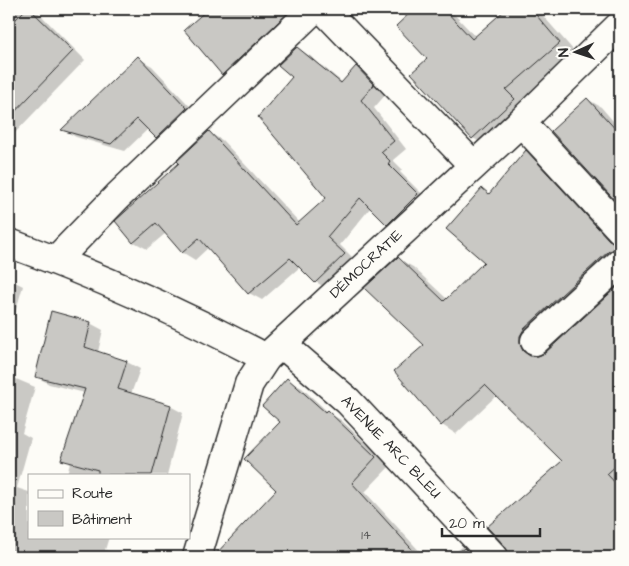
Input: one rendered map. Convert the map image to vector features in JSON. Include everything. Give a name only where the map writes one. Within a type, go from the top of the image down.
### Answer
[{"type":"street","points":[[56,260],[118,196],[314,9]]},
{"type":"street","points":[[323,9],[473,165]]},
{"type":"street","name":"DÉMOCRATIE","points":[[202,554],[249,384],[274,351],[521,122],[620,24]]},
{"type":"street","points":[[521,122],[620,229]]},
{"type":"street","name":"AVENUE ARC BLEU","points":[[9,243],[56,260],[201,323],[274,351],[348,401],[494,557]]},
{"type":"street","points":[[535,341],[620,263]]},
{"type":"building","points":[[26,9],[30,9],[73,51],[9,118],[9,26]]},
{"type":"building","points":[[208,9],[292,9],[222,75],[184,30]]},
{"type":"building","points":[[414,9],[444,9],[472,39],[506,9],[531,9],[560,43],[506,90],[515,99],[472,139],[411,73],[427,59],[396,26]]},
{"type":"building","points":[[297,47],[341,83],[356,66],[374,85],[361,100],[394,141],[381,152],[390,161],[388,164],[418,194],[387,225],[360,198],[327,237],[345,254],[315,283],[290,258],[248,294],[199,238],[182,253],[156,223],[133,243],[115,221],[179,163],[177,161],[209,131],[296,225],[326,198],[258,117],[292,77],[278,65]]},
{"type":"building","points":[[138,56],[187,108],[156,138],[137,119],[111,144],[61,130]]},
{"type":"building","points":[[587,98],[620,134],[620,206],[551,131]]},
{"type":"building","points":[[526,150],[609,240],[620,244],[620,248],[609,251],[524,329],[520,336],[520,344],[523,351],[530,356],[538,356],[545,353],[620,284],[620,462],[607,474],[620,488],[620,557],[509,557],[505,546],[487,527],[562,461],[485,385],[441,426],[394,371],[424,345],[364,288],[398,257],[444,301],[484,262],[446,229],[482,188],[489,194]]},
{"type":"building","points":[[51,311],[91,322],[85,347],[127,361],[118,389],[171,405],[152,474],[98,474],[98,470],[61,460],[85,389],[35,377]]},
{"type":"building","points":[[287,378],[325,412],[327,410],[376,457],[352,483],[419,557],[213,557],[276,490],[244,459],[280,422],[262,406]]},
{"type":"building","points":[[464,548],[473,557],[453,557]]}]
